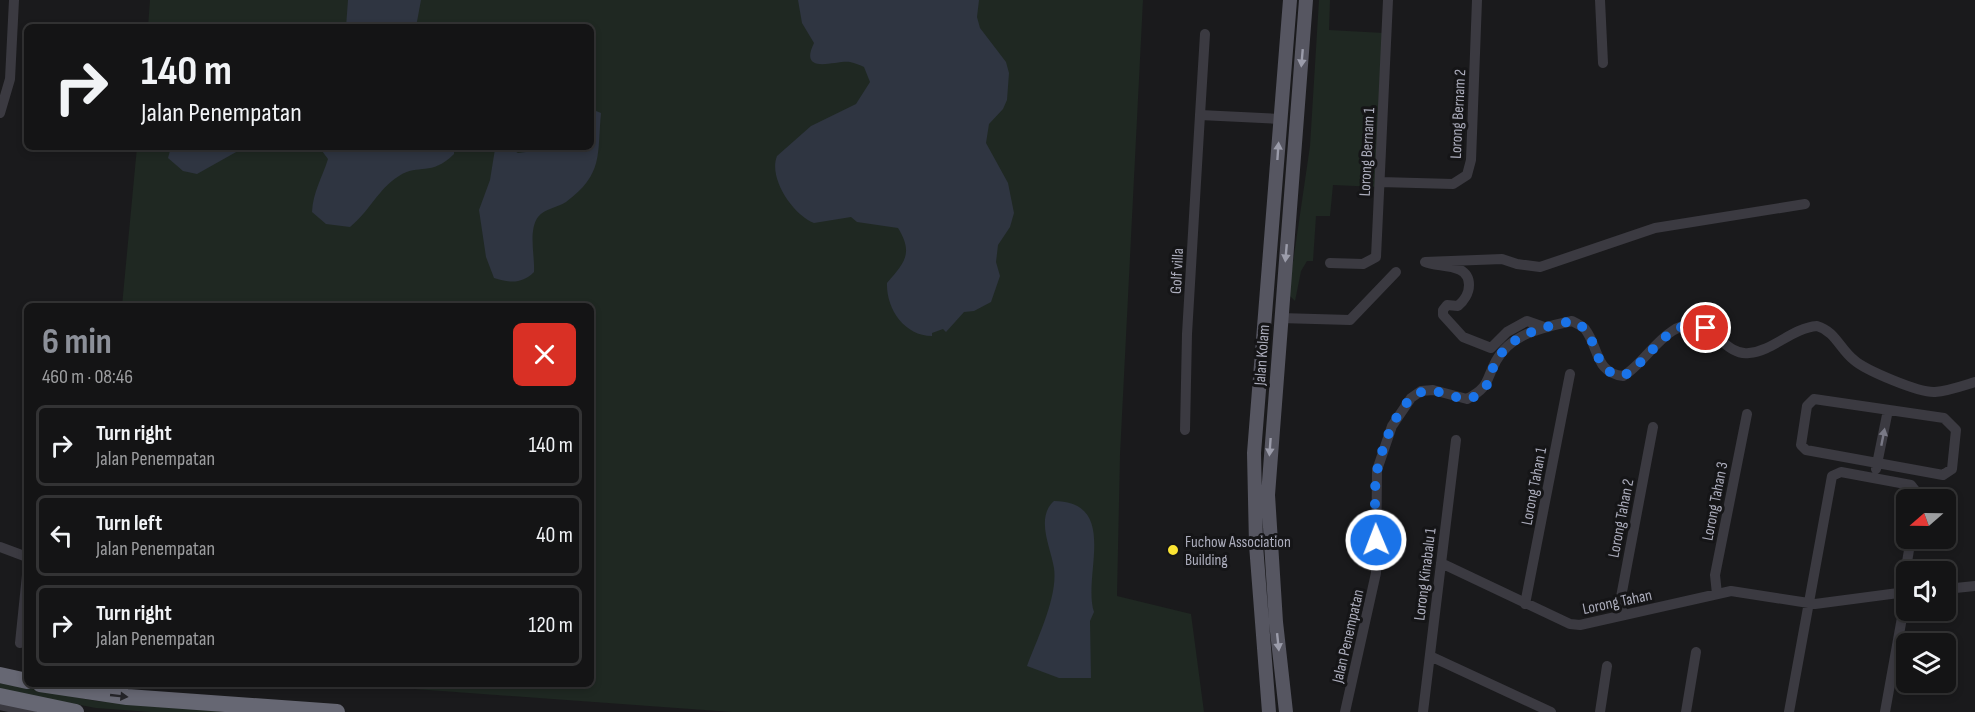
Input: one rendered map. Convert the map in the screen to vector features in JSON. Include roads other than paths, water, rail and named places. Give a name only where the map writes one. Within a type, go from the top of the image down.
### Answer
[{"type":"highway","points":[[0,675],[24,680]]},
{"type":"highway","points":[[60,687],[128,697],[337,712]]},
{"type":"highway","points":[[0,696],[55,711],[76,712]]},
{"type":"main road","name":"Jalan Kolam","points":[[1269,712],[1261,624],[1254,485],[1290,0]]},
{"type":"main road","name":"Jalan Kolam","points":[[1286,712],[1276,622],[1268,495],[1306,0]]},
{"type":"main road","points":[[1276,183],[1284,183],[1293,171]]},
{"type":"street","points":[[0,113],[10,79],[14,0]]},
{"type":"street","name":"Lorong Bernam 1","points":[[1330,263],[1363,264],[1376,257],[1388,0]]},
{"type":"street","name":"Lorong Bernam 2","points":[[1380,182],[1453,184],[1467,175],[1472,160],[1477,0]]},
{"type":"street","points":[[1600,0],[1603,63]]},
{"type":"street","name":"Golf villa","points":[[1185,430],[1187,334],[1204,34]]},
{"type":"street","points":[[1200,115],[1280,119]]},
{"type":"street","points":[[1544,327],[1535,322],[1520,323],[1491,348],[1463,337],[1443,315],[1443,310],[1447,305],[1458,306],[1462,302],[1469,283],[1466,275],[1459,269],[1425,262],[1502,259],[1517,264],[1540,267],[1655,228],[1805,204]]},
{"type":"street","points":[[1280,318],[1350,320],[1396,272]]},
{"type":"street","name":"Jalan Penempatan","points":[[1345,712],[1376,573],[1377,470],[1392,426],[1411,398],[1421,391],[1433,390],[1458,399],[1467,399],[1484,390],[1497,359],[1508,346],[1523,336],[1544,327],[1572,321],[1584,329],[1601,365],[1615,375],[1623,376],[1630,372],[1663,338],[1690,325],[1706,328],[1731,348],[1744,354],[1757,352],[1790,334],[1817,326],[1828,331],[1852,359],[1864,367],[1921,389],[1937,392],[1975,382]]},
{"type":"street","name":"Lorong Tahan 1","points":[[1525,604],[1570,374]]},
{"type":"street","points":[[1814,399],[1888,410],[1944,418],[1956,430],[1952,469],[1942,475],[1806,450],[1801,445],[1807,406],[1814,399]]},
{"type":"street","points":[[1875,478],[1888,410]]},
{"type":"street","name":"Lorong Tahan 3","points":[[1717,594],[1715,575],[1747,414]]},
{"type":"street","name":"Lorong Tahan 2","points":[[1622,615],[1621,597],[1653,427]]},
{"type":"street","name":"Lorong Kinabalu 1","points":[[1423,712],[1456,440]]},
{"type":"street","points":[[1789,712],[1832,476],[1841,472],[1911,485],[1914,489]]},
{"type":"street","points":[[0,547],[24,556]]},
{"type":"street","name":"Lorong Tahan","points":[[1441,563],[1525,604],[1570,624],[1580,625],[1737,590],[1809,603],[1896,593]]},
{"type":"street","points":[[1956,588],[1975,586]]},
{"type":"street","points":[[20,643],[24,604]]},
{"type":"street","points":[[1885,712],[1901,621]]},
{"type":"street","points":[[1686,712],[1695,652]]},
{"type":"street","points":[[1430,656],[1551,712]]},
{"type":"street","points":[[1600,712],[1607,666]]},
{"type":"street","points":[[0,705],[31,712]]},
{"type":"water","points":[[348,0],[421,0],[417,24],[346,24]]},
{"type":"water","points":[[798,0],[979,0],[977,17],[980,28],[1006,62],[1009,73],[1007,100],[1003,109],[989,124],[986,143],[1008,183],[1014,213],[1010,227],[998,245],[996,262],[1000,276],[991,302],[974,311],[964,312],[946,332],[943,329],[932,333],[932,336],[922,335],[905,326],[893,311],[887,292],[887,283],[902,264],[906,252],[903,237],[898,228],[857,222],[851,217],[814,223],[798,212],[779,185],[775,165],[777,156],[811,126],[856,104],[870,82],[864,67],[857,64],[844,62],[821,64],[811,60],[810,53],[814,43],[802,23]]},
{"type":"water","points":[[594,110],[601,113],[598,152],[593,172],[578,192],[566,202],[538,217],[533,229],[534,272],[525,279],[505,281],[494,278],[486,257],[479,210],[490,180],[495,150],[513,150],[518,153],[594,150]]},
{"type":"water","points":[[170,150],[240,150],[197,174],[183,171],[168,158]]},
{"type":"water","points":[[321,150],[454,150],[454,154],[439,165],[406,172],[392,181],[350,227],[326,224],[312,212],[316,191],[328,159]]},
{"type":"water","points":[[1054,501],[1074,505],[1086,514],[1092,527],[1094,612],[1090,621],[1091,678],[1059,678],[1027,666],[1046,618],[1053,592],[1054,568],[1045,524],[1048,508]]},
{"type":"place","name":"Fuchow Association Building","points":[[1173,550]]}]
